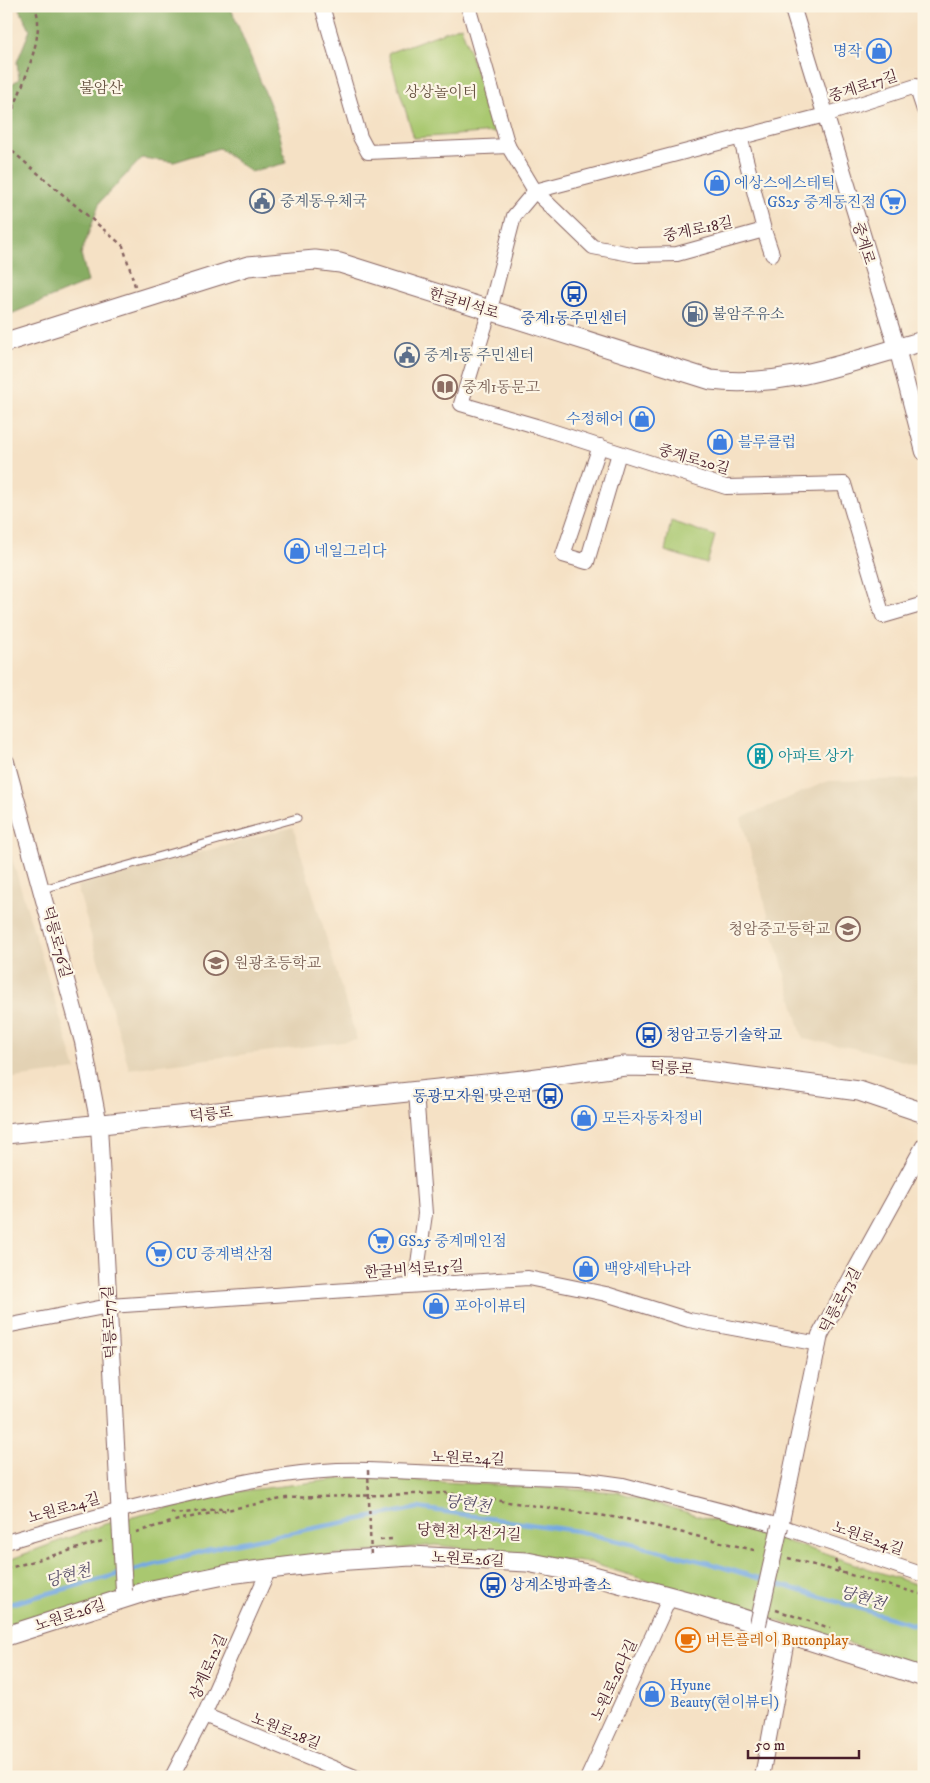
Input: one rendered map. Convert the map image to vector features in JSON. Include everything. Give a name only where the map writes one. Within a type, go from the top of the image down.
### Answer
[{"type":"main road","name":"한글비석로","points":[[6,342],[248,266],[315,260],[340,263],[674,369],[724,381],[758,383],[781,380],[839,367],[924,341]]},
{"type":"main road","name":"덕릉로","points":[[6,1134],[416,1092],[573,1074],[625,1066],[677,1067],[859,1091],[924,1114]]},
{"type":"main road","name":"노원로26길","points":[[6,1636],[124,1595],[369,1550],[410,1556],[527,1562],[582,1573],[670,1597],[924,1677]]},
{"type":"street","points":[[322,6],[360,137],[368,152],[508,146]]},
{"type":"street","name":"중계로18길","points":[[468,6],[508,146],[535,191],[560,212],[593,247],[636,255],[677,254],[716,245],[764,230]]},
{"type":"street","name":"중계로","points":[[792,6],[896,348],[924,452]]},
{"type":"street","name":"중계로17길","points":[[825,115],[916,86],[924,110]]},
{"type":"street","points":[[490,310],[514,216],[535,191],[825,115]]},
{"type":"street","points":[[740,136],[772,254]]},
{"type":"street","name":"중계로20길","points":[[490,310],[461,404],[726,487],[844,484],[883,616],[924,604]]},
{"type":"street","points":[[600,446],[563,555],[587,562],[619,453]]},
{"type":"street","name":"덕릉로76길","points":[[6,762],[43,889],[83,1042],[99,1125]]},
{"type":"street","points":[[415,1285],[425,1214],[416,1092]]},
{"type":"street","name":"덕릉로77길","points":[[99,1125],[124,1595]]},
{"type":"street","name":"덕릉로73길","points":[[758,1624],[820,1335],[924,1146]]},
{"type":"street","name":"한글비석로15길","points":[[6,1326],[109,1306],[528,1278],[606,1294],[690,1320],[819,1344]]},
{"type":"street","name":"노원로24길","points":[[6,1542],[120,1514],[165,1499],[264,1477],[337,1469],[368,1470],[580,1479],[623,1485],[780,1526],[924,1575]]},
{"type":"street","name":"상계로12길","points":[[172,1777],[204,1715],[269,1569]]},
{"type":"street","name":"노원로26나길","points":[[588,1777],[670,1597]]},
{"type":"street","points":[[762,1777],[788,1634]]},
{"type":"street","name":"노원로28길","points":[[204,1715],[355,1777]]},
{"type":"lane","points":[[43,889],[298,818]]},
{"type":"path","points":[[6,131],[12,108],[37,46],[38,14],[34,6]]},
{"type":"path","points":[[6,146],[123,246],[139,299]]},
{"type":"path","points":[[368,1470],[369,1550]]},
{"type":"path","name":"당현천 자전거길","points":[[135,1532],[182,1519],[286,1498],[446,1493],[626,1519],[764,1552]]},
{"type":"path","points":[[165,1499],[170,1512],[176,1514],[246,1506]]},
{"type":"path","name":"당현천 자전거길","points":[[369,1550],[396,1539]]},
{"type":"path","points":[[6,1568],[106,1540]]},
{"type":"path","points":[[783,1557],[924,1595]]},
{"type":"path","points":[[775,1610],[831,1628]]},
{"type":"shaded area","name":"청암중고등학교","points":[[924,779],[924,1067],[864,1050],[803,1039],[741,818],[828,781]]},
{"type":"shaded area","name":"원광초등학교","points":[[293,827],[357,1040],[129,1069],[77,886]]},
{"type":"shaded area","points":[[6,839],[76,1070],[6,1079]]},
{"type":"green space","name":"불암산","points":[[18,6],[230,6],[277,122],[286,163],[251,172],[219,148],[174,162],[142,158],[100,202],[81,254],[88,282],[6,316],[6,88],[19,79],[17,62],[30,30]]},
{"type":"green space","name":"상상놀이터","points":[[461,26],[496,132],[414,138],[388,53]]},
{"type":"green space","points":[[671,521],[715,536],[707,564],[665,551]]},
{"type":"green space","points":[[355,1477],[618,1492],[798,1545],[924,1587],[924,1669],[871,1650],[591,1563],[435,1545],[261,1563],[6,1630],[6,1561],[105,1524],[234,1492]]},
{"type":"waterway","name":"당현천","points":[[6,1605],[222,1546],[418,1508],[577,1531],[705,1562],[924,1628]]},
{"type":"place","name":"명작","points":[[879,51]]},
{"type":"place","name":"에상스에스테틱","points":[[717,183]]},
{"type":"place","name":"중계동우체국","points":[[262,201]]},
{"type":"place","name":"GS25 중계동진점","points":[[893,202]]},
{"type":"place","name":"중계1동주민센터","points":[[574,294]]},
{"type":"place","name":"불암주유소","points":[[695,314]]},
{"type":"place","name":"중계1동 주민센터","points":[[407,355]]},
{"type":"place","name":"중계1동문고","points":[[445,387]]},
{"type":"place","name":"수정헤어","points":[[642,419]]},
{"type":"place","name":"블루클럽","points":[[720,442]]},
{"type":"place","name":"네일그리다","points":[[297,551]]},
{"type":"place","name":"아파트 상가","points":[[760,756]]},
{"type":"place","name":"청암중고등학교","points":[[848,929]]},
{"type":"place","name":"원광초등학교","points":[[216,963]]},
{"type":"place","name":"청암고등기술학교","points":[[649,1035]]},
{"type":"place","name":"동광모자원 맞은편","points":[[550,1096]]},
{"type":"place","name":"모든자동차정비","points":[[584,1118]]},
{"type":"place","name":"GS25 중계메인점","points":[[381,1241]]},
{"type":"place","name":"CU 중계벽산점","points":[[159,1254]]},
{"type":"place","name":"백양세탁나라","points":[[586,1269]]},
{"type":"place","name":"포아이뷰티","points":[[436,1306]]},
{"type":"place","name":"상계소방파출소","points":[[493,1585]]},
{"type":"place","name":"버튼플레이 Buttonplay","points":[[688,1640]]},
{"type":"place","name":"Hyune Beauty(현이뷰티)","points":[[652,1694]]}]
